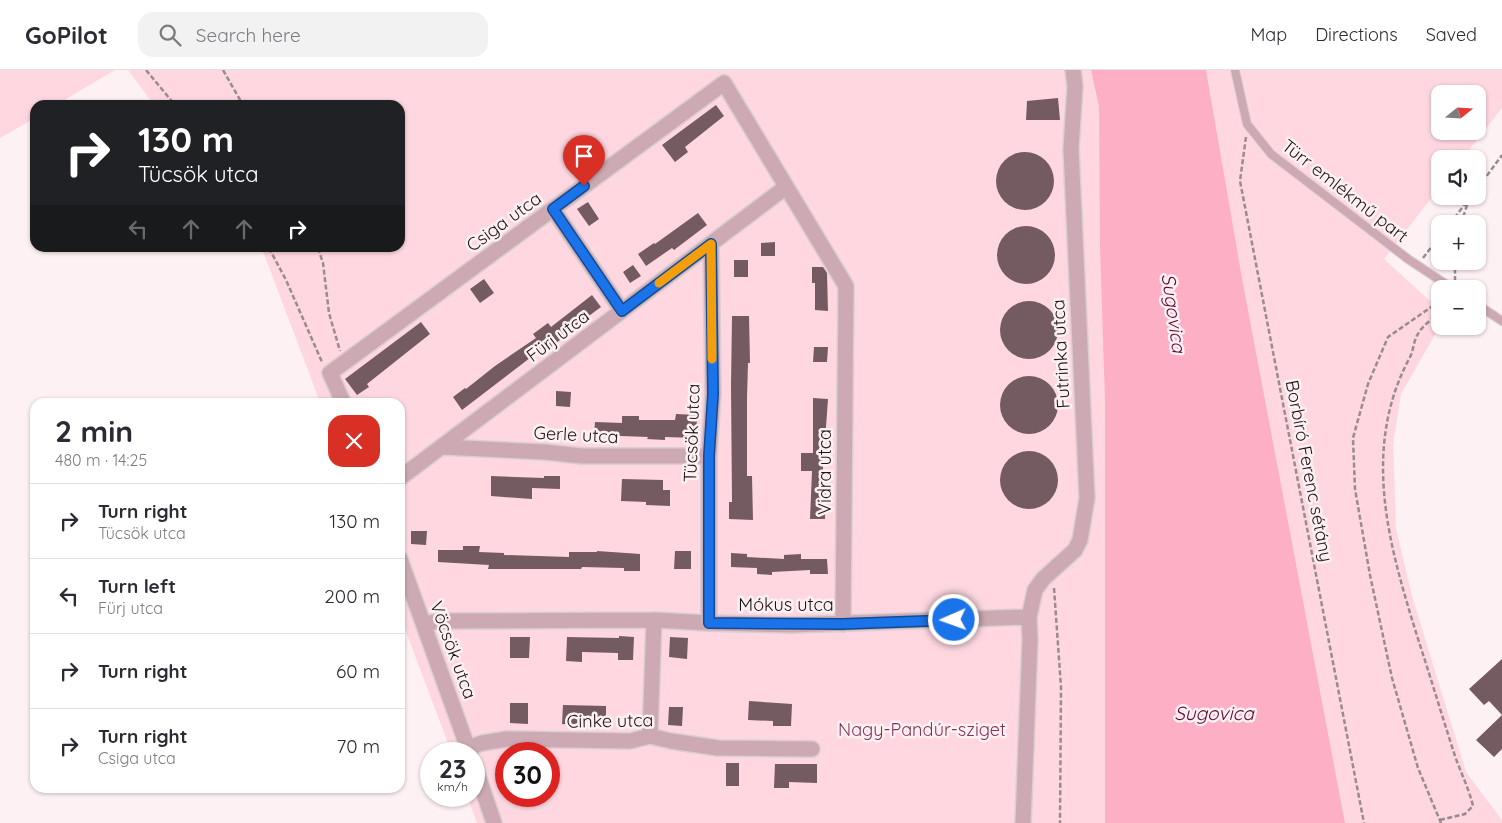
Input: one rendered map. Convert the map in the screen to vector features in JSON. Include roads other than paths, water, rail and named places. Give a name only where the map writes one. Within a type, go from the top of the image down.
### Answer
[{"type":"street","name":"Futrinka utca","points":[[1022,823],[1030,640],[1029,617],[1035,590],[1046,576],[1075,550],[1082,531],[1086,498],[1071,150],[1075,86],[1073,70]]},
{"type":"street","name":"Vidra utca","points":[[724,83],[846,286],[842,624]]},
{"type":"street","name":"Csiga utca","points":[[341,398],[330,373],[724,83]]},
{"type":"street","name":"Fürj utca","points":[[405,474],[786,187]]},
{"type":"street","points":[[553,209],[622,311]]},
{"type":"street","name":"Tücsök utca","points":[[709,623],[709,456],[713,394],[711,244]]},
{"type":"street","name":"Gerle utca","points":[[442,447],[544,452],[582,456],[709,456]]},
{"type":"street","name":"Vöcsök utca","points":[[405,573],[466,742]]},
{"type":"street","name":"Mókus utca","points":[[424,624],[440,621],[654,620],[709,623],[842,624],[1029,617]]},
{"type":"street","points":[[650,736],[654,620]]},
{"type":"street","name":"Cinke utca","points":[[482,742],[507,739],[630,741],[650,736],[718,748],[812,748]]},
{"type":"street","points":[[485,796],[494,823]]},
{"type":"lane","name":"Türr emlékmű part","points":[[1235,70],[1247,124],[1271,154],[1417,265],[1440,280]]},
{"type":"lane","points":[[1486,310],[1502,321]]},
{"type":"water","name":"Sugovica","points":[[1091,70],[1206,70],[1242,278],[1345,823],[1105,823],[1105,401],[1100,246],[1099,107]]},
{"type":"park label","name":"Nagy-Pandúr-sziget","points":[[922,730]]}]
